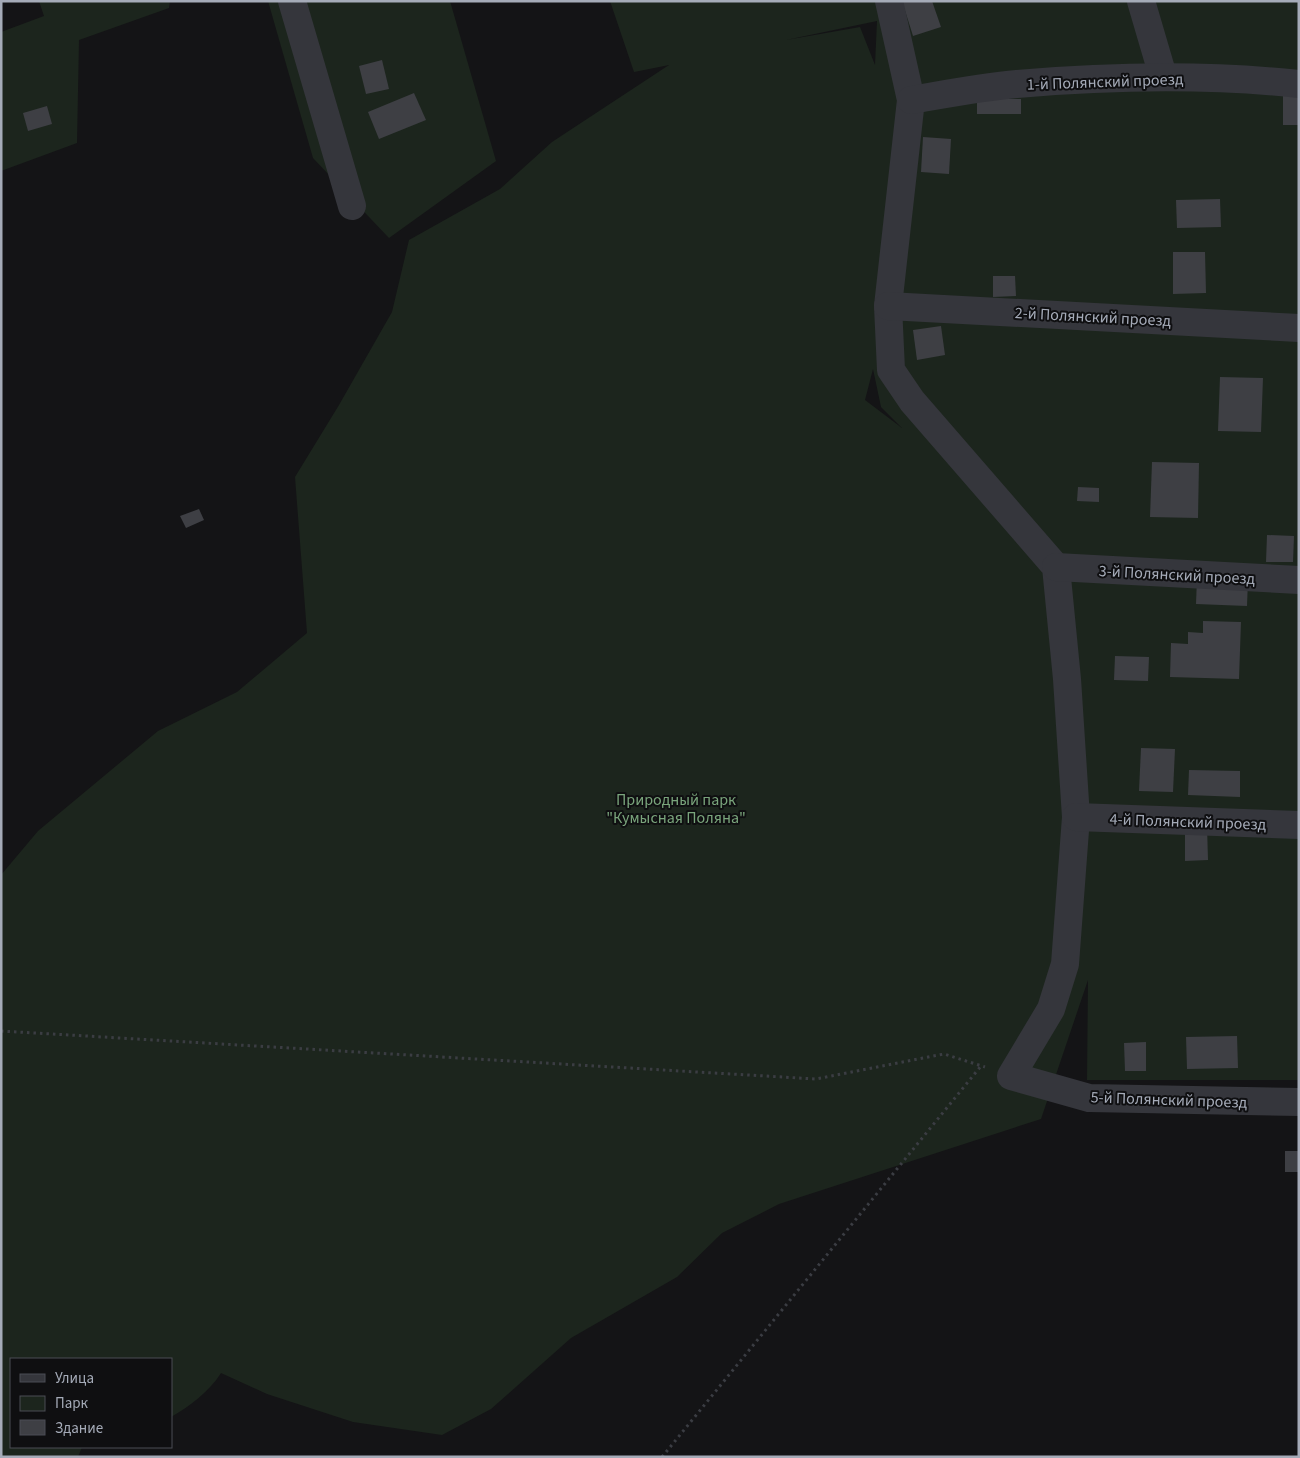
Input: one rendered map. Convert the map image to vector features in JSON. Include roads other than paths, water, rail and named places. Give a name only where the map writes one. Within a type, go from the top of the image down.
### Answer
[{"type":"lane","points":[[292,1],[352,206]]},
{"type":"lane","points":[[889,1],[911,100],[888,306],[891,370],[912,401],[1056,567],[1067,680],[1076,817]]},
{"type":"lane","points":[[1141,1],[1163,76]]},
{"type":"lane","name":"1-й Полянский проезд","points":[[911,100],[1015,84],[1163,76],[1252,79],[1299,84]]},
{"type":"lane","name":"2-й Полянский проезд","points":[[888,306],[1299,328]]},
{"type":"lane","name":"3-й Полянский проезд","points":[[1056,567],[1299,580]]},
{"type":"lane","name":"4-й Полянский проезд","points":[[1076,817],[1299,825]]},
{"type":"lane","name":"5-й Полянский проезд","points":[[1076,817],[1065,964],[1051,1009],[1012,1076],[1089,1098],[1299,1102]]},
{"type":"park label","name":"Природный парк \"Кумысная Поляна\"","points":[[676,808]]}]
